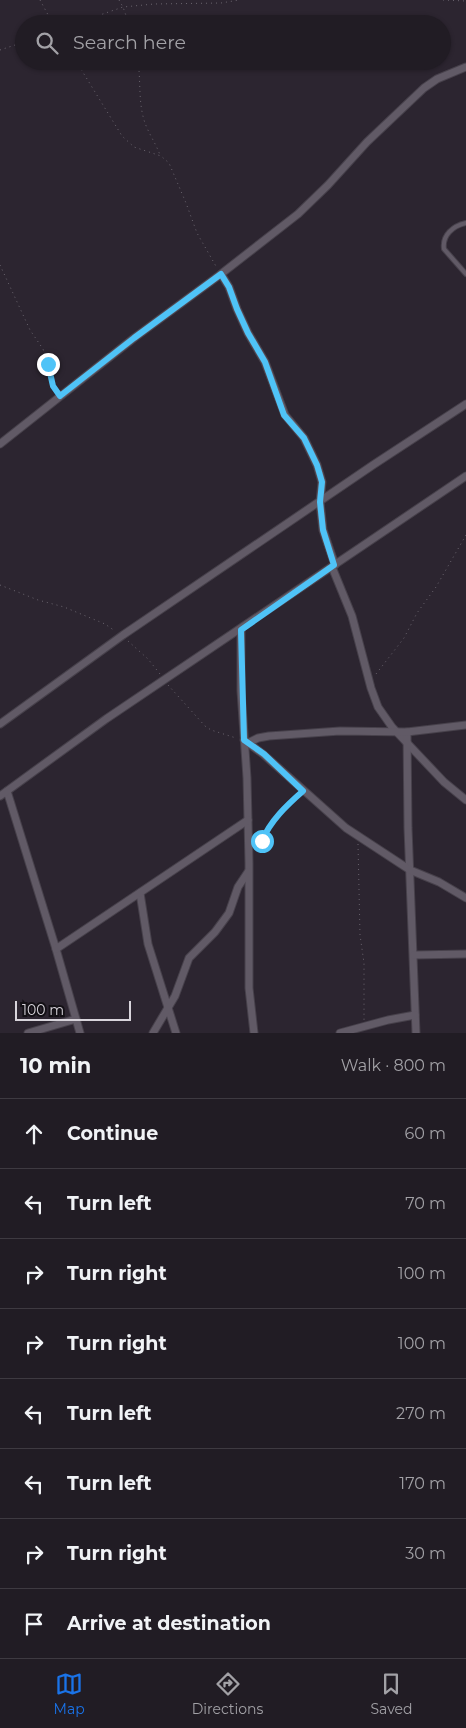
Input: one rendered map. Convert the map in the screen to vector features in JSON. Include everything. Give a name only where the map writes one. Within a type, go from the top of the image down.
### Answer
[{"type":"street","points":[[0,444],[134,338],[298,214],[367,142],[424,88],[437,79],[466,67]]},
{"type":"street","points":[[221,274],[229,287],[245,327],[265,362],[284,415],[304,438],[322,482],[320,502],[323,530],[333,566],[352,616],[369,682],[378,708],[397,732],[444,782],[466,800]]},
{"type":"street","points":[[0,724],[123,636],[373,465],[466,404]]},
{"type":"street","points":[[80,1033],[56,949],[3,793],[106,719],[241,630],[466,476]]},
{"type":"street","points":[[241,630],[248,820],[249,988],[254,1033]]},
{"type":"street","points":[[246,742],[269,736],[340,731],[407,732],[466,725]]},
{"type":"street","points":[[407,732],[416,1033]]},
{"type":"street","points":[[246,742],[264,754],[303,791],[358,837],[410,870],[438,882],[466,898]]},
{"type":"street","points":[[56,949],[248,820]]},
{"type":"street","points":[[153,1033],[175,996],[180,978],[189,958],[215,932],[229,913],[238,887],[249,869]]},
{"type":"street","points":[[140,893],[148,944],[176,1033]]},
{"type":"street","points":[[414,955],[466,954]]},
{"type":"street","points":[[340,1033],[415,1015]]},
{"type":"street","points":[[28,1033],[76,1019]]},
{"type":"lane","points":[[466,223],[456,226],[446,237],[443,244],[448,255],[466,274]]},
{"type":"path","points":[[40,0],[48,15]]},
{"type":"path","points":[[119,0],[126,15]]},
{"type":"path","points":[[100,15],[124,7],[221,3],[239,0]]},
{"type":"path","points":[[443,0],[466,1]]},
{"type":"path","points":[[0,50],[15,45]]},
{"type":"path","points":[[82,70],[122,136],[134,147],[166,159],[171,167],[197,234],[221,274]]},
{"type":"path","points":[[138,70],[143,117],[161,156]]},
{"type":"path","points":[[0,265],[30,330],[43,349],[51,371],[53,386],[60,396]]},
{"type":"path","points":[[369,682],[404,638],[417,613],[436,587],[466,535]]},
{"type":"path","points":[[0,585],[38,600],[64,606],[105,624],[123,636],[148,659],[205,726],[211,730],[246,742]]},
{"type":"path","points":[[256,852],[273,821],[303,791]]},
{"type":"path","points":[[358,837],[360,935],[364,963],[364,1026]]},
{"type":"route","points":[[48,364],[53,386],[60,396],[134,338],[221,274],[227,282],[248,333],[265,362],[284,415],[304,438],[310,449],[322,482],[320,502],[323,530],[334,565],[241,630],[240,649],[244,740],[264,754],[303,791],[273,821],[262,841]]}]
